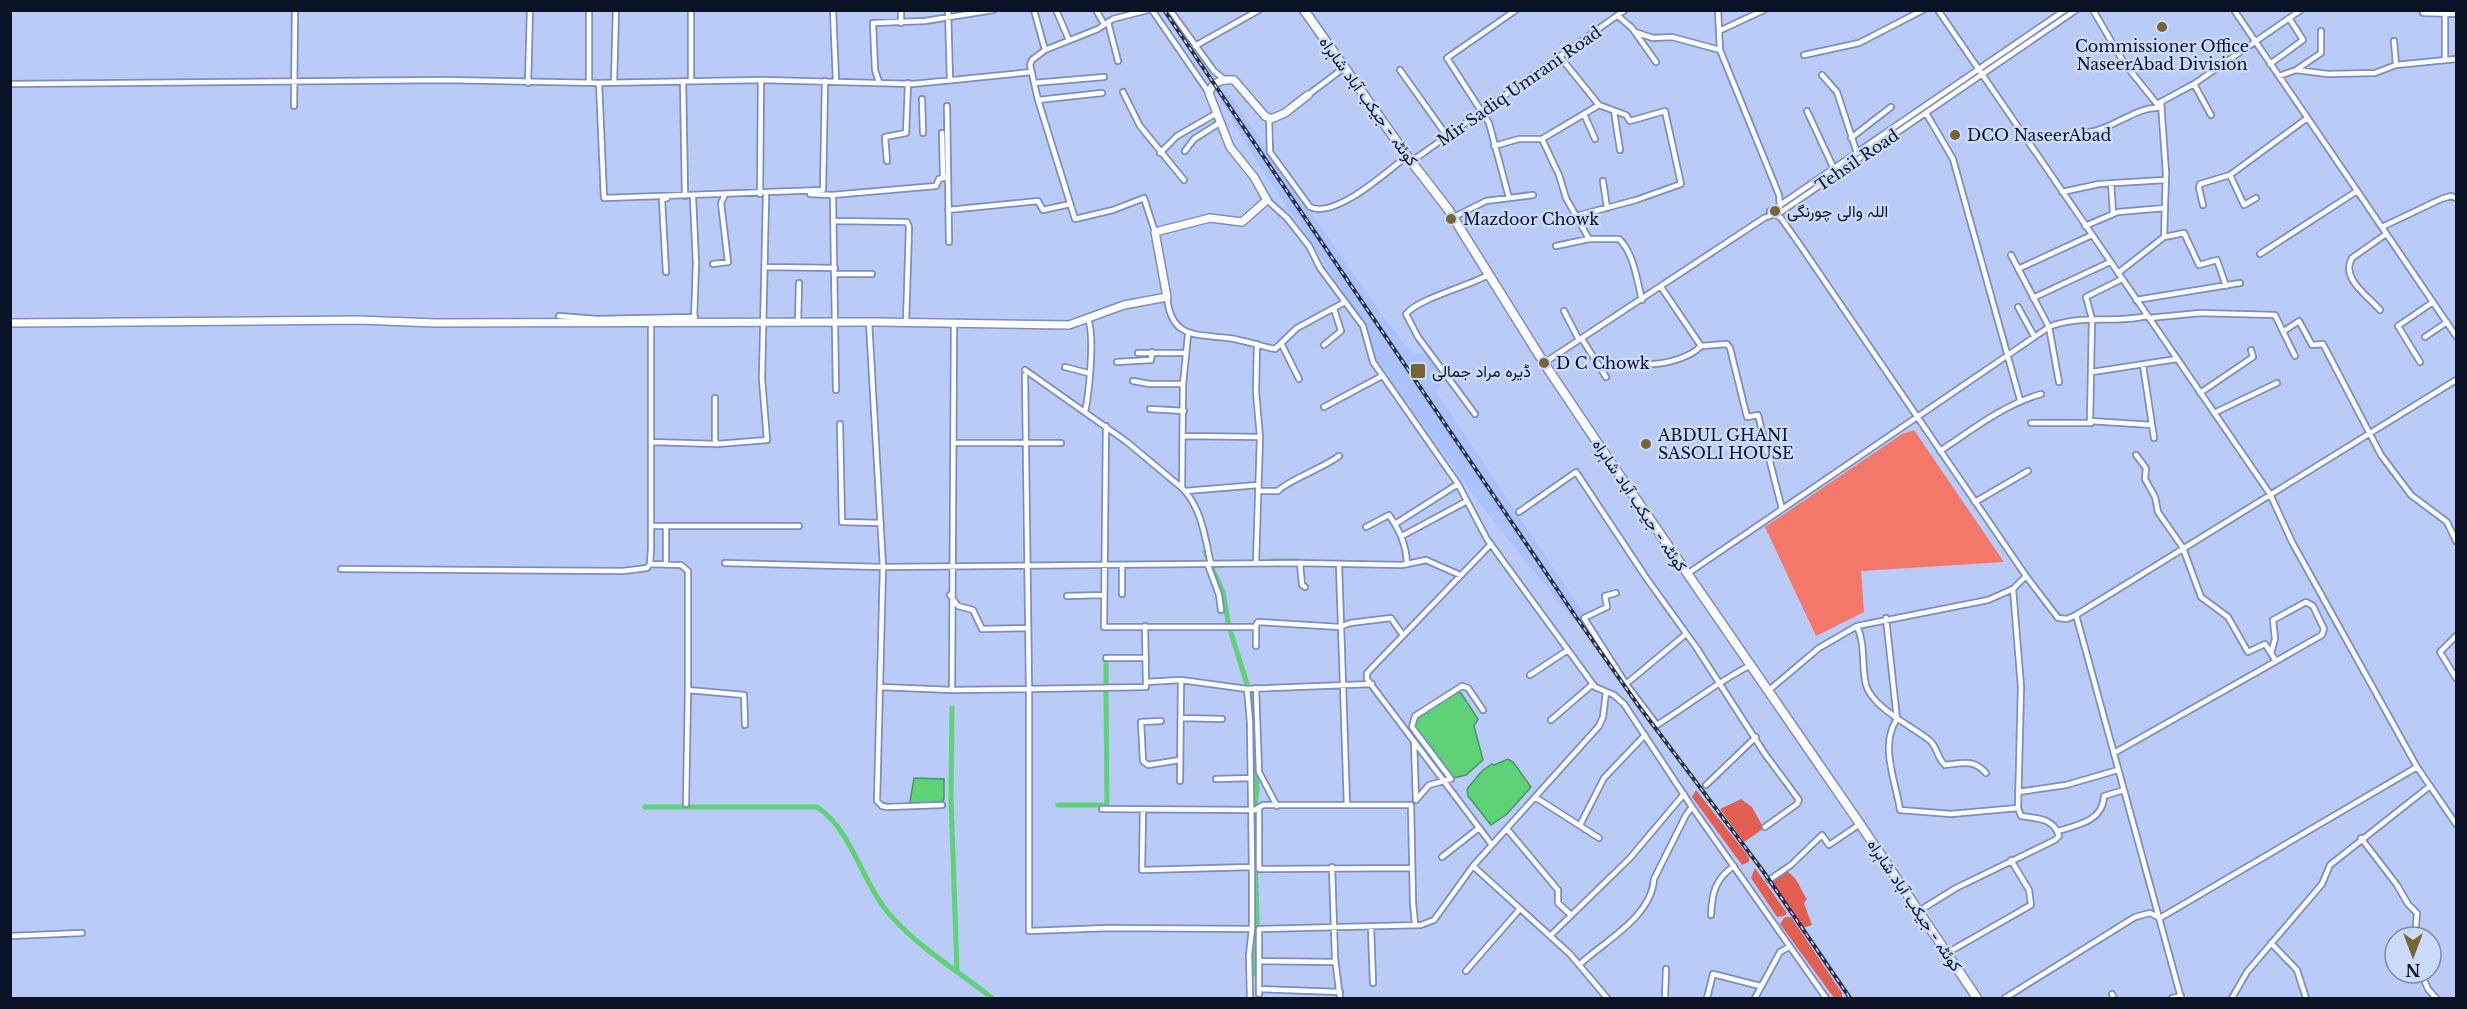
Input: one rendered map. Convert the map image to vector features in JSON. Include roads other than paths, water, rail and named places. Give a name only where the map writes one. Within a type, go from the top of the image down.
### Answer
[{"type":"highway","name":"کوئٹہ - جیکب آباد شاہراہ","points":[[1304,10],[1409,159],[1454,217],[1544,363],[1977,999]]},
{"type":"street","points":[[294,106],[296,10]]},
{"type":"street","points":[[528,82],[530,10]]},
{"type":"street","points":[[589,82],[590,10]]},
{"type":"street","points":[[614,82],[616,10]]},
{"type":"street","points":[[691,10],[691,81]]},
{"type":"street","points":[[833,10],[836,81]]},
{"type":"street","points":[[901,10],[901,23]]},
{"type":"street","points":[[879,82],[875,70],[873,23],[901,23],[948,13],[993,10]]},
{"type":"street","points":[[1034,10],[1045,50]]},
{"type":"street","points":[[1056,10],[1069,40]]},
{"type":"street","points":[[1096,10],[1106,23],[1119,61]]},
{"type":"street","points":[[1345,302],[1297,328],[1282,345],[1275,349],[1229,338],[1188,335],[1171,319],[1155,232],[1144,198],[1113,210],[1075,219],[1038,100],[1032,60],[1045,50],[1128,13],[1150,10],[1209,93],[1233,153],[1254,177],[1267,200],[1287,218],[1309,246],[1320,268],[1363,326],[1373,362],[1458,484],[1491,544],[1593,684],[1624,704],[1692,807],[1826,999]]},
{"type":"street","points":[[1170,10],[1214,71],[1224,79],[1238,83],[1264,116],[1269,118],[1285,113],[1345,67]]},
{"type":"street","points":[[1194,46],[1259,10]]},
{"type":"street","points":[[1509,198],[1489,123],[1448,58],[1516,10]]},
{"type":"street","name":"Mir Sadiq Umrani Road","points":[[1269,118],[1270,152],[1310,207],[1316,210],[1333,209],[1447,136],[1561,58],[1625,10]]},
{"type":"street","points":[[1718,10],[1720,50],[1779,195],[1780,218]]},
{"type":"street","points":[[1719,31],[1764,10]]},
{"type":"street","points":[[1804,56],[1859,43],[1923,10]]},
{"type":"street","points":[[1938,10],[1979,73],[2270,494],[2292,542],[2417,767],[2457,824]]},
{"type":"street","points":[[1544,363],[1780,209],[1979,73],[2065,10]]},
{"type":"street","name":"Tehsil Road","points":[[1858,155],[1926,113],[1979,73],[2076,10]]},
{"type":"street","points":[[2093,10],[2124,63],[2154,102],[2161,105]]},
{"type":"street","points":[[2234,10],[2306,119],[2457,336]]},
{"type":"street","points":[[2089,132],[2107,128],[2161,105],[2301,10]]},
{"type":"street","points":[[948,13],[950,80]]},
{"type":"street","points":[[2423,13],[2457,14]]},
{"type":"street","points":[[2445,14],[2445,59]]},
{"type":"street","points":[[1618,16],[1635,32],[1656,62]]},
{"type":"street","points":[[2270,63],[2303,40],[2289,18]]},
{"type":"street","points":[[2279,76],[2296,70],[2321,53],[2321,31]]},
{"type":"street","points":[[1635,32],[1653,38],[1672,37],[1720,50]]},
{"type":"street","points":[[2394,41],[2396,65]]},
{"type":"street","points":[[1561,58],[1599,105],[1626,115],[1630,121],[1665,111],[1681,184],[1576,216]]},
{"type":"street","points":[[2296,70],[2328,74],[2375,73],[2396,65],[2457,59]]},
{"type":"street","points":[[1400,70],[1447,136]]},
{"type":"street","points":[[10,84],[446,80],[528,82],[761,80],[908,83],[1032,72]]},
{"type":"street","points":[[1822,75],[1836,92],[1858,155]]},
{"type":"street","points":[[1034,83],[1104,77]]},
{"type":"street","points":[[1209,93],[1213,85],[1224,79]]},
{"type":"street","points":[[651,442],[717,444],[767,440],[762,379],[766,267],[761,80]]},
{"type":"street","points":[[683,81],[685,196]]},
{"type":"street","points":[[666,272],[663,198],[724,197],[824,190],[825,81]]},
{"type":"street","points":[[599,82],[603,197],[832,195],[936,186],[939,179],[946,177],[949,173],[947,106]]},
{"type":"street","points":[[887,161],[885,137],[906,133],[908,83]]},
{"type":"street","points":[[2193,84],[2211,115]]},
{"type":"street","points":[[1123,92],[1140,126],[1184,180]]},
{"type":"street","points":[[1038,100],[1102,93]]},
{"type":"street","points":[[922,99],[923,133]]},
{"type":"street","points":[[1494,146],[1519,139],[1542,139],[1599,105]]},
{"type":"street","points":[[2161,105],[2165,180],[2164,237]]},
{"type":"street","points":[[1851,138],[1891,107]]},
{"type":"street","points":[[1614,111],[1620,150]]},
{"type":"street","points":[[1807,111],[1835,171]]},
{"type":"street","points":[[1160,153],[1177,136],[1217,113]]},
{"type":"street","points":[[1926,113],[1953,159],[2020,400]]},
{"type":"street","points":[[1584,114],[1594,139]]},
{"type":"street","points":[[2203,205],[2200,184],[2230,175],[2306,119]]},
{"type":"street","points":[[1185,151],[1194,139],[1221,122]]},
{"type":"street","points":[[942,133],[949,242]]},
{"type":"street","points":[[1542,139],[1559,175],[1566,198],[1589,239]]},
{"type":"street","points":[[2230,175],[2244,205],[2256,198]]},
{"type":"street","points":[[2062,192],[2111,183],[2165,180]]},
{"type":"street","points":[[1603,181],[1607,208]]},
{"type":"street","points":[[2111,183],[2113,213]]},
{"type":"street","points":[[2260,254],[2357,191]]},
{"type":"street","points":[[832,195],[836,390]]},
{"type":"street","points":[[1454,217],[1486,201],[1533,195]]},
{"type":"street","points":[[2382,227],[2441,199],[2451,196],[2457,198]]},
{"type":"street","points":[[713,264],[728,262],[721,203],[724,197]]},
{"type":"street","points":[[693,198],[696,263],[694,320]]},
{"type":"street","points":[[1155,232],[1210,218],[1242,222],[1267,200]]},
{"type":"street","points":[[948,210],[1038,201],[1043,210],[1070,204]]},
{"type":"street","points":[[2085,226],[2113,213],[2165,208]]},
{"type":"street","points":[[1772,214],[1780,218],[2026,576],[2058,618],[2067,619],[2076,615],[2457,380]]},
{"type":"street","points":[[833,221],[907,222],[909,227],[906,322]]},
{"type":"street","points":[[2118,273],[2164,237],[2184,233],[2199,265],[2217,260],[2226,286]]},
{"type":"street","points":[[2380,310],[2350,277],[2348,264],[2352,258],[2386,234]]},
{"type":"street","points":[[2018,269],[2092,235]]},
{"type":"street","points":[[1556,246],[1589,239],[1612,238],[1625,244],[1642,300]]},
{"type":"street","points":[[2011,255],[2049,327],[2058,382]]},
{"type":"street","points":[[2033,298],[2110,262]]},
{"type":"street","points":[[766,267],[872,274]]},
{"type":"street","points":[[1475,414],[1418,337],[1406,314],[1423,303],[1491,274]]},
{"type":"street","points":[[2091,423],[2092,319],[2086,297],[2122,279]]},
{"type":"street","points":[[798,283],[798,323]]},
{"type":"street","points":[[2136,300],[2240,284]]},
{"type":"street","points":[[1661,287],[1701,346]]},
{"type":"street","points":[[558,316],[765,323],[906,322],[1069,325],[1124,305],[1167,297]]},
{"type":"street","points":[[2420,362],[2398,326],[2433,302]]},
{"type":"street","points":[[2018,307],[2034,336]]},
{"type":"street","points":[[1324,345],[1341,331],[1334,309]]},
{"type":"street","points":[[1564,311],[1606,377]]},
{"type":"street","points":[[1687,574],[2034,336],[2064,321],[2132,320],[2200,313],[2275,315],[2295,356]]},
{"type":"street","points":[[1085,412],[1092,347],[1092,327],[1088,319]]},
{"type":"street","points":[[10,322],[359,320],[435,323],[651,323],[694,320]]},
{"type":"street","points":[[2284,331],[2299,321],[2312,345],[2323,344],[2381,455],[2411,495],[2448,522],[2457,541]]},
{"type":"street","points":[[869,322],[883,567],[878,802],[887,807],[942,805]]},
{"type":"street","points":[[2425,338],[2447,322]]},
{"type":"street","points":[[650,564],[651,323]]},
{"type":"street","points":[[952,690],[950,595],[954,323]]},
{"type":"street","points":[[1184,489],[1183,384],[1188,335]]},
{"type":"street","points":[[1256,563],[1260,437],[1256,392],[1257,344]]},
{"type":"street","points":[[1651,364],[1685,356],[1701,346],[1727,344],[1730,348],[1747,417],[1758,415],[1782,509]]},
{"type":"street","points":[[1282,345],[1299,379]]},
{"type":"street","points":[[2200,393],[2253,357],[2251,350]]},
{"type":"street","points":[[1117,362],[1151,360],[1152,352]]},
{"type":"street","points":[[1137,353],[1186,352]]},
{"type":"street","points":[[2092,372],[2177,358]]},
{"type":"street","points":[[2143,365],[2154,438]]},
{"type":"street","points":[[1065,367],[1088,373]]},
{"type":"street","points":[[1221,610],[1200,518],[1184,489],[1106,426],[1025,373],[1029,931],[1109,928],[1252,929]]},
{"type":"street","points":[[1324,407],[1382,376]]},
{"type":"street","points":[[1133,381],[1150,384],[1183,384]]},
{"type":"street","points":[[2214,413],[2277,383]]},
{"type":"street","points":[[1940,451],[2020,400],[2041,394]]},
{"type":"street","points":[[715,398],[715,440],[717,444]]},
{"type":"street","points":[[1150,409],[1184,411]]},
{"type":"street","points":[[2031,423],[2152,425]]},
{"type":"street","points":[[840,424],[842,522],[881,523]]},
{"type":"street","points":[[1106,426],[1104,627],[1256,627]]},
{"type":"street","points":[[1184,436],[1260,437]]},
{"type":"street","points":[[954,443],[1061,443]]},
{"type":"street","points":[[2136,454],[2146,468],[2145,479],[2155,497],[2158,512],[2183,548],[2200,597],[2228,617],[2248,652],[2265,644],[2276,661]]},
{"type":"street","points":[[1258,491],[1278,491],[1281,487],[1306,476],[1339,456]]},
{"type":"street","points":[[1519,512],[1576,471],[1799,800],[1765,827]]},
{"type":"street","points":[[1975,502],[2028,471]]},
{"type":"street","points":[[1395,524],[1458,484]]},
{"type":"street","points":[[1184,489],[1258,485]]},
{"type":"street","points":[[1402,536],[1467,501]]},
{"type":"street","points":[[1366,527],[1389,515],[1402,536],[1407,564]]},
{"type":"street","points":[[651,525],[799,525]]},
{"type":"street","points":[[666,525],[666,565]]},
{"type":"street","points":[[1491,544],[1367,673],[1372,684],[1492,845]]},
{"type":"street","points":[[725,563],[883,567],[1256,563],[1407,564],[1426,560],[1460,575]]},
{"type":"street","points":[[1300,563],[1302,585],[1305,587]]},
{"type":"street","points":[[341,569],[623,571],[642,570],[650,564],[684,566],[689,574],[686,804]]},
{"type":"street","points":[[1339,564],[1341,686],[1347,805]]},
{"type":"street","points":[[1122,565],[1122,594]]},
{"type":"street","points":[[1768,691],[1819,648],[1857,626],[1886,618],[1988,600],[2013,589],[2026,576]]},
{"type":"street","points":[[2013,589],[2020,687],[2018,808],[2021,816],[2045,819],[2058,831]]},
{"type":"street","points":[[1616,593],[1605,596],[1606,607],[1584,618],[1626,684],[1657,725],[1719,683],[1751,665]]},
{"type":"street","points":[[950,595],[958,606],[973,610],[982,629],[1028,628]]},
{"type":"street","points":[[1067,596],[1104,595]]},
{"type":"street","points":[[2114,753],[2323,633],[2311,604],[2306,602],[2273,620],[2275,639],[2271,653]]},
{"type":"street","points":[[2076,615],[2181,997],[2172,999]]},
{"type":"street","points":[[1256,646],[1258,622],[1340,627],[1350,623],[1391,618],[1402,634]]},
{"type":"street","points":[[1886,618],[1897,718],[1890,728],[1890,776],[1898,793],[1900,810],[1951,814],[2018,808]]},
{"type":"street","points":[[1857,626],[1863,640],[1867,687],[1897,718],[1928,739],[1936,747],[1939,760],[1945,765],[1968,762],[1978,765],[1986,773]]},
{"type":"street","points":[[881,687],[952,690],[1146,687],[1145,627]]},
{"type":"street","points":[[1626,684],[1686,634]]},
{"type":"street","points":[[2457,636],[2440,652],[2457,678]]},
{"type":"street","points":[[1530,675],[1568,650]]},
{"type":"street","points":[[1106,658],[1146,658]]},
{"type":"street","points":[[1146,682],[1181,680],[1247,688],[1372,684]]},
{"type":"street","points":[[1180,781],[1181,680]]},
{"type":"street","points":[[1551,720],[1593,684]]},
{"type":"street","points":[[1102,809],[1250,810],[1277,806],[1412,806],[1416,804],[1416,800],[1429,785],[1446,782],[1450,778],[1412,727],[1414,716],[1462,686],[1468,688],[1484,710]]},
{"type":"street","points":[[1247,688],[1252,867],[1252,929],[1248,955],[1250,999]]},
{"type":"street","points":[[1256,688],[1259,772],[1277,806]]},
{"type":"street","points":[[688,690],[744,695],[745,725]]},
{"type":"street","points":[[1340,992],[1259,991],[1259,929],[1334,929],[1422,925],[1434,920],[1473,866],[1599,726],[1603,717],[1606,692]]},
{"type":"street","points":[[1182,718],[1222,718]]},
{"type":"street","points":[[1161,721],[1141,722],[1143,761],[1148,765],[1180,760]]},
{"type":"street","points":[[1580,825],[1604,778],[1645,735]]},
{"type":"street","points":[[1706,785],[1756,737]]},
{"type":"street","points":[[1414,741],[1416,800]]},
{"type":"street","points":[[2160,918],[2417,767]]},
{"type":"street","points":[[2018,792],[2066,785],[2118,770]]},
{"type":"street","points":[[1216,779],[1251,778]]},
{"type":"street","points":[[2232,999],[2247,972],[2322,884],[2330,865],[2361,838],[2430,786]]},
{"type":"street","points":[[2058,831],[2096,816],[2104,805],[2104,796],[2124,790]]},
{"type":"street","points":[[1550,936],[1630,858],[1684,794]]},
{"type":"street","points":[[1535,797],[1599,838]]},
{"type":"street","points":[[1412,806],[1412,868],[1416,924]]},
{"type":"street","points":[[1259,807],[1259,868],[1412,868]]},
{"type":"street","points":[[1579,965],[1612,941],[1642,906],[1654,888],[1654,879],[1692,807]]},
{"type":"street","points":[[1143,810],[1142,870],[1252,867]]},
{"type":"street","points":[[1769,880],[1791,866],[1822,835],[1830,845],[1860,824]]},
{"type":"street","points":[[1442,857],[1479,828]]},
{"type":"street","points":[[1507,829],[1558,890],[1558,903],[1571,915]]},
{"type":"street","points":[[1919,911],[1956,888],[2055,840],[2058,831]]},
{"type":"street","points":[[2361,838],[2397,885],[2408,904],[2417,913],[2416,925]]},
{"type":"street","points":[[1947,953],[2031,905],[2029,890],[2011,860]]},
{"type":"street","points":[[1473,866],[1550,936],[1579,965],[1607,999]]},
{"type":"street","points":[[1711,915],[1715,886],[1722,874],[1734,866]]},
{"type":"street","points":[[1332,867],[1335,962],[1340,999]]},
{"type":"street","points":[[1466,971],[1520,910]]},
{"type":"street","points":[[2005,999],[2135,917],[2150,913],[2160,918]]},
{"type":"street","points":[[1371,927],[1373,983]]},
{"type":"street","points":[[10,936],[82,933]]},
{"type":"street","points":[[2271,943],[2296,970],[2306,999]]},
{"type":"street","points":[[1755,999],[1780,952],[1789,947]]},
{"type":"street","points":[[1259,961],[1335,962]]},
{"type":"street","points":[[1665,999],[1666,969]]},
{"type":"street","points":[[1707,999],[1713,974],[1760,986]]},
{"type":"street","points":[[2426,985],[2436,999]]},
{"type":"waterway","points":[[1205,552],[1209,561]]},
{"type":"waterway","points":[[1272,561],[1298,561]]},
{"type":"waterway","points":[[1211,566],[1223,592],[1229,627]]},
{"type":"waterway","points":[[1230,630],[1248,687]]},
{"type":"waterway","points":[[1106,661],[1106,685]]},
{"type":"waterway","points":[[1058,805],[1107,805],[1106,690]]},
{"type":"waterway","points":[[1250,691],[1257,789],[1255,806]]},
{"type":"waterway","points":[[952,708],[951,798],[957,972]]},
{"type":"waterway","points":[[645,807],[817,807],[839,828],[877,898],[897,923],[923,946],[992,998]]},
{"type":"waterway","points":[[1254,814],[1257,921],[1254,974]]},
{"type":"railway","points":[[1164,10],[1576,617],[1638,705],[1763,871],[1850,998]]},
{"type":"place","name":"Commissioner Office NaseerAbad Division","points":[[2162,27]]},
{"type":"place","name":"DCO NaseerAbad","points":[[1955,135]]},
{"type":"place","name":"اللہ والی چورنگی","points":[[1775,211]]},
{"type":"place","name":"Mazdoor Chowk","points":[[1451,219]]},
{"type":"place","name":"D C Chowk","points":[[1544,363]]},
{"type":"place","name":"ڈیرہ مراد جمالی","points":[[1418,371]]},
{"type":"place","name":"ABDUL GHANI SASOLI HOUSE","points":[[1646,444]]}]
